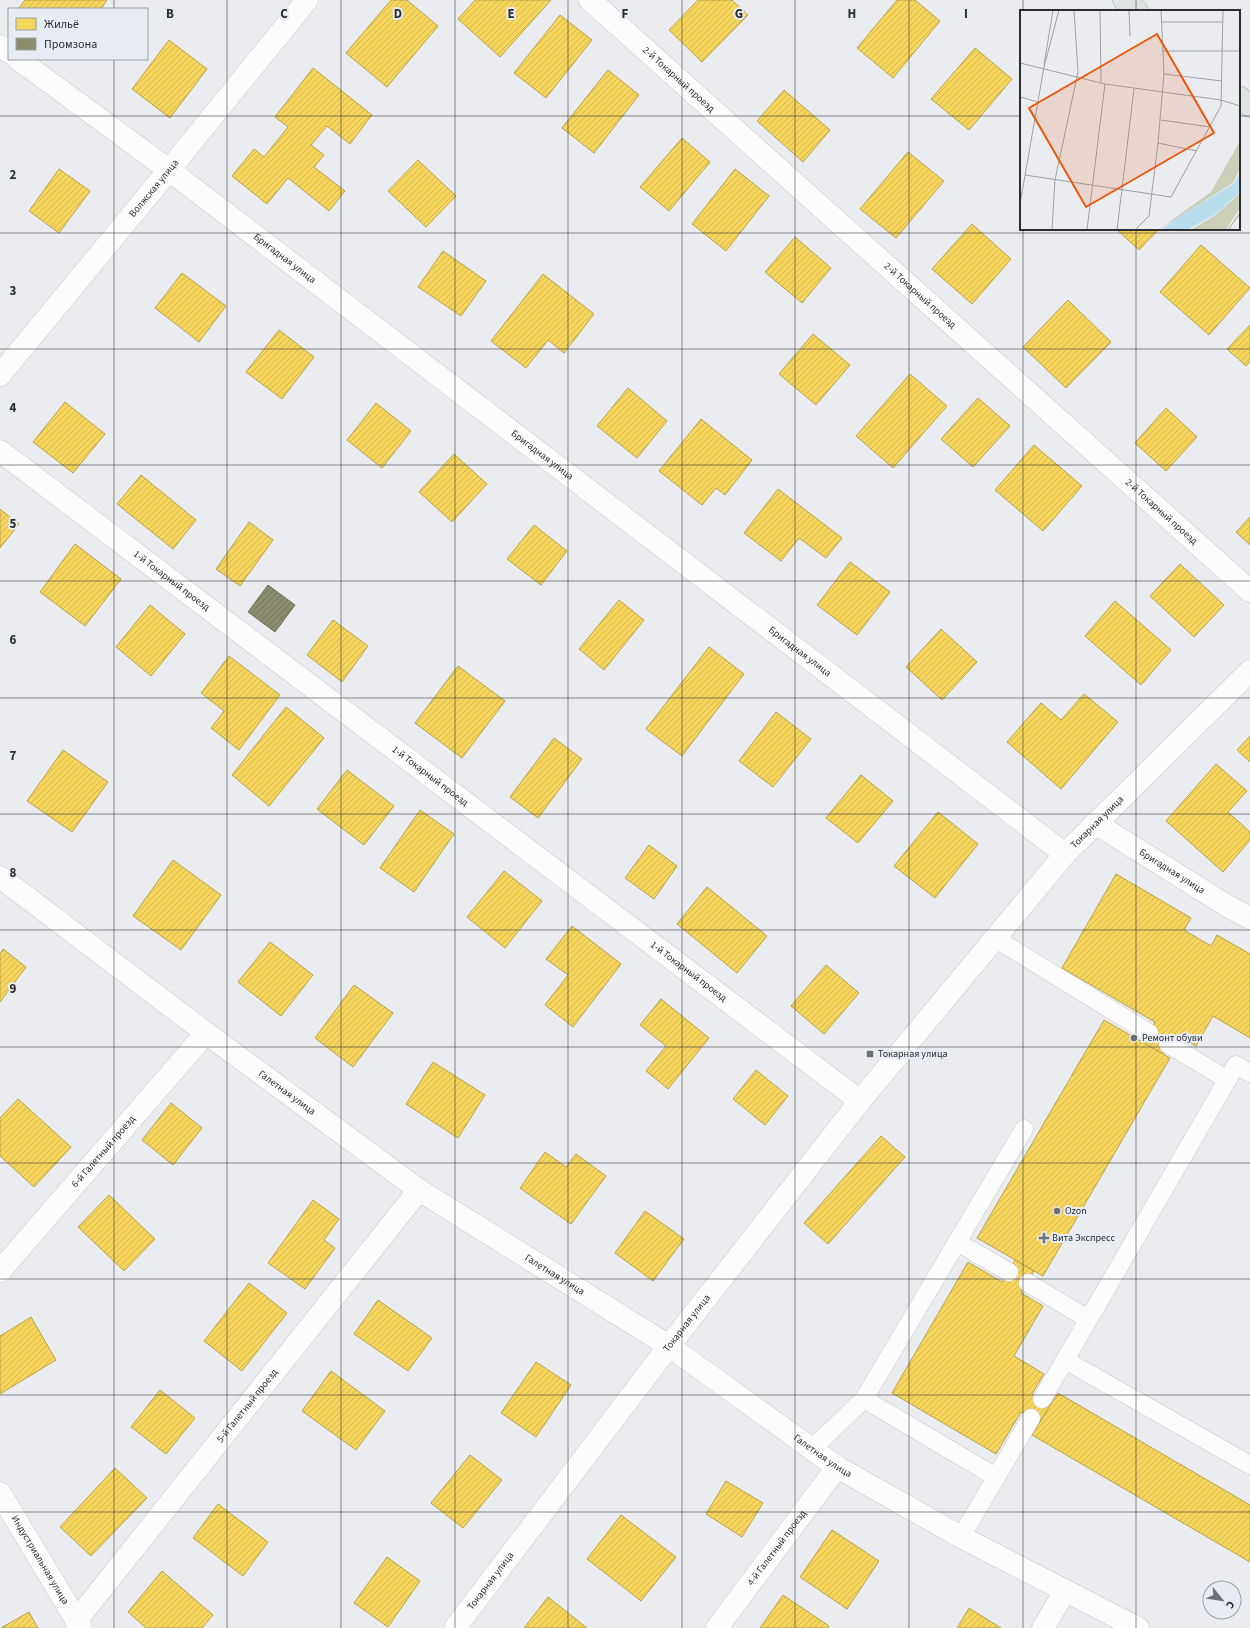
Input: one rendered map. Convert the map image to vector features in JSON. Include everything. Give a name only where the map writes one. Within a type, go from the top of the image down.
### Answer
[{"type":"main road","points":[[1124,0],[1136,10]]},
{"type":"main road","points":[[1240,98],[1250,106]]},
{"type":"street","name":"Волжская улица","points":[[0,375],[307,0]]},
{"type":"street","name":"2-й Токарный проезд","points":[[590,0],[1250,591]]},
{"type":"street","name":"Бригадная улица","points":[[19,60],[169,170],[1065,854]]},
{"type":"street","name":"1-й Токарный проезд","points":[[0,451],[860,1101]]},
{"type":"street","name":"Токарная улица","points":[[455,1628],[669,1346],[860,1101],[1065,854],[1250,671]]},
{"type":"street","name":"Бригадная улица","points":[[1096,823],[1229,907],[1250,918]]},
{"type":"street","name":"Галетная улица","points":[[0,877],[206,1033],[419,1190],[669,1346],[837,1467],[961,1537],[1138,1628]]},
{"type":"street","name":"6-й Галетный проезд","points":[[0,1271],[206,1033]]},
{"type":"street","name":"5-й Галетный проезд","points":[[78,1624],[419,1190]]},
{"type":"street","name":"4-й Галетный проезд","points":[[717,1628],[837,1467]]},
{"type":"street","name":"Индустриальная улица","points":[[0,1493],[78,1624]]},
{"type":"street","points":[[1043,1628],[1065,1591]]},
{"type":"lane","points":[[996,939],[1149,1033]]},
{"type":"lane","points":[[1168,1044],[1228,1080]]},
{"type":"lane","points":[[1042,1399],[1236,1065],[1250,1073]]},
{"type":"lane","points":[[812,1449],[864,1399],[1024,1129]]},
{"type":"lane","points":[[957,1242],[1008,1272]]},
{"type":"lane","points":[[1028,1283],[1088,1319]]},
{"type":"lane","points":[[1064,1360],[1250,1465]]},
{"type":"lane","points":[[864,1399],[996,1477]]},
{"type":"lane","points":[[961,1537],[1030,1418]]},
{"type":"building: Жильё","points":[[25,0],[107,0],[102,8],[19,8]]},
{"type":"building: Жильё","points":[[391,0],[407,0],[438,26],[387,87],[346,53]]},
{"type":"building: Жильё","points":[[475,0],[551,0],[500,57],[458,19]]},
{"type":"building: Жильё","points":[[698,0],[732,0],[748,15],[702,62],[669,30]]},
{"type":"building: Жильё","points":[[897,0],[915,0],[940,21],[893,78],[857,48]]},
{"type":"building: Жильё","points":[[560,15],[592,40],[546,98],[514,73]]},
{"type":"building: Жильё","points":[[169,40],[207,69],[170,118],[132,89]]},
{"type":"building: Жильё","points":[[975,48],[1012,79],[969,130],[931,99]]},
{"type":"building: Жильё","points":[[313,68],[372,115],[350,144],[327,126],[311,145],[324,155],[314,167],[345,191],[329,211],[288,178],[267,204],[232,176],[254,149],[264,157],[288,127],[275,117]]},
{"type":"building: Жильё","points":[[608,70],[639,95],[594,153],[562,128]]},
{"type":"building: Жильё","points":[[784,90],[830,130],[803,162],[757,121]]},
{"type":"building: Жильё","points":[[682,138],[710,162],[669,211],[640,187]]},
{"type":"building: Жильё","points":[[908,152],[944,181],[896,238],[860,209]]},
{"type":"building: Жильё","points":[[418,160],[456,196],[426,227],[388,191]]},
{"type":"building: Жильё","points":[[59,169],[90,191],[59,233],[29,211]]},
{"type":"building: Жильё","points":[[735,169],[769,196],[726,251],[692,224]]},
{"type":"building: Жильё","points":[[972,224],[1011,259],[972,304],[932,269]]},
{"type":"building: Жильё","points":[[1117,230],[1158,230],[1139,250]]},
{"type":"building: Жильё","points":[[795,237],[831,268],[802,303],[765,272]]},
{"type":"building: Жильё","points":[[1201,245],[1250,288],[1209,335],[1160,292]]},
{"type":"building: Жильё","points":[[443,251],[486,281],[461,316],[418,287]]},
{"type":"building: Жильё","points":[[182,273],[226,306],[199,342],[155,308]]},
{"type":"building: Жильё","points":[[543,274],[594,314],[564,353],[548,340],[526,368],[491,341]]},
{"type":"building: Жильё","points":[[1068,300],[1111,342],[1066,388],[1023,347]]},
{"type":"building: Жильё","points":[[1250,325],[1250,361],[1246,366],[1227,349]]},
{"type":"building: Жильё","points":[[279,330],[314,357],[282,399],[246,372]]},
{"type":"building: Жильё","points":[[813,334],[850,365],[816,405],[779,374]]},
{"type":"building: Жильё","points":[[910,374],[947,406],[893,468],[856,436]]},
{"type":"building: Жильё","points":[[628,388],[667,421],[637,458],[597,426]]},
{"type":"building: Жильё","points":[[978,398],[1010,426],[973,467],[941,439]]},
{"type":"building: Жильё","points":[[65,402],[105,434],[73,473],[33,442]]},
{"type":"building: Жильё","points":[[376,403],[411,431],[382,468],[347,440]]},
{"type":"building: Жильё","points":[[1166,408],[1197,437],[1166,471],[1135,443]]},
{"type":"building: Жильё","points":[[701,419],[752,460],[725,495],[716,488],[702,505],[659,471]]},
{"type":"building: Жильё","points":[[1034,445],[1082,486],[1043,531],[995,490]]},
{"type":"building: Жильё","points":[[454,454],[487,484],[452,522],[419,492]]},
{"type":"building: Жильё","points":[[141,475],[196,520],[173,549],[117,504]]},
{"type":"building: Жильё","points":[[778,489],[842,538],[826,558],[799,538],[781,561],[744,533]]},
{"type":"building: Жильё","points":[[0,509],[19,524],[0,548]]},
{"type":"building: Жильё","points":[[1250,517],[1250,545],[1236,532]]},
{"type":"building: Жильё","points":[[249,522],[273,540],[240,586],[216,569]]},
{"type":"building: Жильё","points":[[534,525],[567,551],[541,585],[507,559]]},
{"type":"building: Жильё","points":[[75,544],[121,579],[85,626],[40,592]]},
{"type":"building: Жильё","points":[[850,562],[890,592],[857,635],[817,605]]},
{"type":"building: Жильё","points":[[1180,564],[1224,605],[1194,637],[1150,596]]},
{"type":"building: Жильё","points":[[619,600],[644,620],[604,670],[579,649]]},
{"type":"building: Жильё","points":[[1115,601],[1171,650],[1141,685],[1085,636]]},
{"type":"building: Жильё","points":[[150,605],[185,634],[151,676],[116,647]]},
{"type":"building: Жильё","points":[[333,620],[368,646],[342,682],[307,655]]},
{"type":"building: Жильё","points":[[941,629],[977,662],[942,700],[906,667]]},
{"type":"building: Жильё","points":[[709,647],[744,674],[682,756],[646,729]]},
{"type":"building: Жильё","points":[[229,656],[280,695],[239,750],[211,728],[224,711],[201,693]]},
{"type":"building: Жильё","points":[[458,666],[505,701],[462,758],[415,723]]},
{"type":"building: Жильё","points":[[1084,694],[1118,722],[1061,789],[1007,742],[1041,703],[1061,720]]},
{"type":"building: Жильё","points":[[286,707],[324,738],[269,806],[232,775]]},
{"type":"building: Жильё","points":[[776,712],[811,739],[773,787],[739,761]]},
{"type":"building: Жильё","points":[[1250,736],[1250,762],[1237,750]]},
{"type":"building: Жильё","points":[[554,738],[582,759],[538,818],[510,797]]},
{"type":"building: Жильё","points":[[63,750],[108,782],[72,832],[27,801]]},
{"type":"building: Жильё","points":[[1216,764],[1247,791],[1228,812],[1250,832],[1250,840],[1223,872],[1166,821]]},
{"type":"building: Жильё","points":[[347,770],[394,806],[364,845],[317,809]]},
{"type":"building: Жильё","points":[[861,775],[893,801],[858,843],[826,818]]},
{"type":"building: Жильё","points":[[420,810],[454,834],[414,892],[380,868]]},
{"type":"building: Жильё","points":[[938,812],[978,844],[935,898],[894,866]]},
{"type":"building: Жильё","points":[[649,845],[677,866],[654,899],[625,878]]},
{"type":"building: Жильё","points":[[173,860],[221,895],[181,950],[133,916]]},
{"type":"building: Жильё","points":[[504,871],[542,901],[505,948],[467,917]]},
{"type":"building: Жильё","points":[[1116,874],[1191,918],[1184,930],[1211,946],[1217,935],[1250,954],[1250,1038],[1213,1016],[1196,1046],[1174,1034],[1163,1054],[1143,1043],[1155,1022],[1062,968]]},
{"type":"building: Жильё","points":[[707,887],[767,936],[737,973],[677,924]]},
{"type":"building: Жильё","points":[[572,926],[621,964],[573,1027],[545,1005],[568,975],[546,959]]},
{"type":"building: Жильё","points":[[270,942],[313,975],[281,1016],[238,982]]},
{"type":"building: Жильё","points":[[3,949],[26,967],[0,1002],[0,954]]},
{"type":"building: Жильё","points":[[826,965],[859,993],[824,1034],[791,1006]]},
{"type":"building: Жильё","points":[[354,985],[393,1013],[353,1067],[315,1038]]},
{"type":"building: Жильё","points":[[661,999],[709,1038],[668,1089],[646,1071],[666,1046],[640,1025]]},
{"type":"building: Жильё","points":[[1104,1020],[1170,1058],[1043,1276],[977,1238]]},
{"type":"building: Жильё","points":[[433,1062],[485,1095],[458,1138],[406,1104]]},
{"type":"building: Жильё","points":[[756,1070],[788,1096],[765,1125],[733,1099]]},
{"type":"building: Жильё","points":[[18,1099],[71,1147],[34,1187],[0,1156],[0,1118]]},
{"type":"building: Жильё","points":[[171,1103],[202,1128],[173,1165],[142,1140]]},
{"type":"building: Жильё","points":[[881,1136],[905,1157],[828,1244],[804,1223]]},
{"type":"building: Жильё","points":[[545,1152],[566,1167],[576,1154],[606,1176],[571,1224],[520,1188]]},
{"type":"building: Жильё","points":[[109,1195],[155,1239],[124,1271],[78,1227]]},
{"type":"building: Жильё","points":[[313,1200],[339,1219],[324,1240],[335,1248],[305,1289],[268,1263]]},
{"type":"building: Жильё","points":[[645,1211],[684,1239],[653,1281],[615,1253]]},
{"type":"building: Жильё","points":[[1015,1260],[1034,1271],[1021,1293],[1043,1306],[1014,1356],[1044,1374],[1032,1394],[1051,1405],[1039,1423],[1021,1412],[996,1454],[892,1393],[968,1262],[1002,1282]]},
{"type":"building: Жильё","points":[[249,1283],[287,1313],[242,1371],[204,1341]]},
{"type":"building: Жильё","points":[[378,1300],[432,1338],[408,1371],[354,1334]]},
{"type":"building: Жильё","points":[[31,1317],[56,1360],[0,1394],[0,1336]]},
{"type":"building: Жильё","points":[[536,1362],[571,1385],[536,1437],[501,1413]]},
{"type":"building: Жильё","points":[[331,1371],[385,1411],[356,1450],[302,1411]]},
{"type":"building: Жильё","points":[[160,1390],[195,1418],[166,1454],[131,1427]]},
{"type":"building: Жильё","points":[[1058,1393],[1250,1505],[1250,1562],[1032,1435]]},
{"type":"building: Жильё","points":[[470,1455],[502,1480],[463,1528],[431,1503]]},
{"type":"building: Жильё","points":[[115,1468],[147,1498],[91,1556],[60,1527]]},
{"type":"building: Жильё","points":[[726,1481],[763,1503],[742,1537],[706,1514]]},
{"type":"building: Жильё","points":[[218,1504],[268,1542],[243,1576],[193,1538]]},
{"type":"building: Жильё","points":[[621,1515],[676,1557],[641,1601],[587,1559]]},
{"type":"building: Жильё","points":[[832,1530],[879,1561],[847,1609],[800,1577]]},
{"type":"building: Жильё","points":[[387,1557],[420,1581],[388,1627],[354,1603]]},
{"type":"building: Жильё","points":[[162,1571],[213,1615],[202,1628],[146,1628],[128,1612]]},
{"type":"building: Жильё","points":[[783,1595],[829,1626],[828,1628],[760,1628]]},
{"type":"building: Жильё","points":[[548,1597],[587,1628],[524,1628]]},
{"type":"building: Жильё","points":[[969,1608],[1001,1628],[957,1628]]},
{"type":"building: Жильё","points":[[29,1612],[38,1628],[1,1628]]},
{"type":"building: Промзона","points":[[268,585],[295,605],[275,632],[248,612]]},
{"type":"place","name":"Ремонт обуви","points":[[1134,1038]]},
{"type":"place","name":"Токарная улица","points":[[870,1054]]},
{"type":"place","name":"Ozon","points":[[1057,1211]]},
{"type":"place","name":"Вита Экспресс","points":[[1044,1238]]}]
